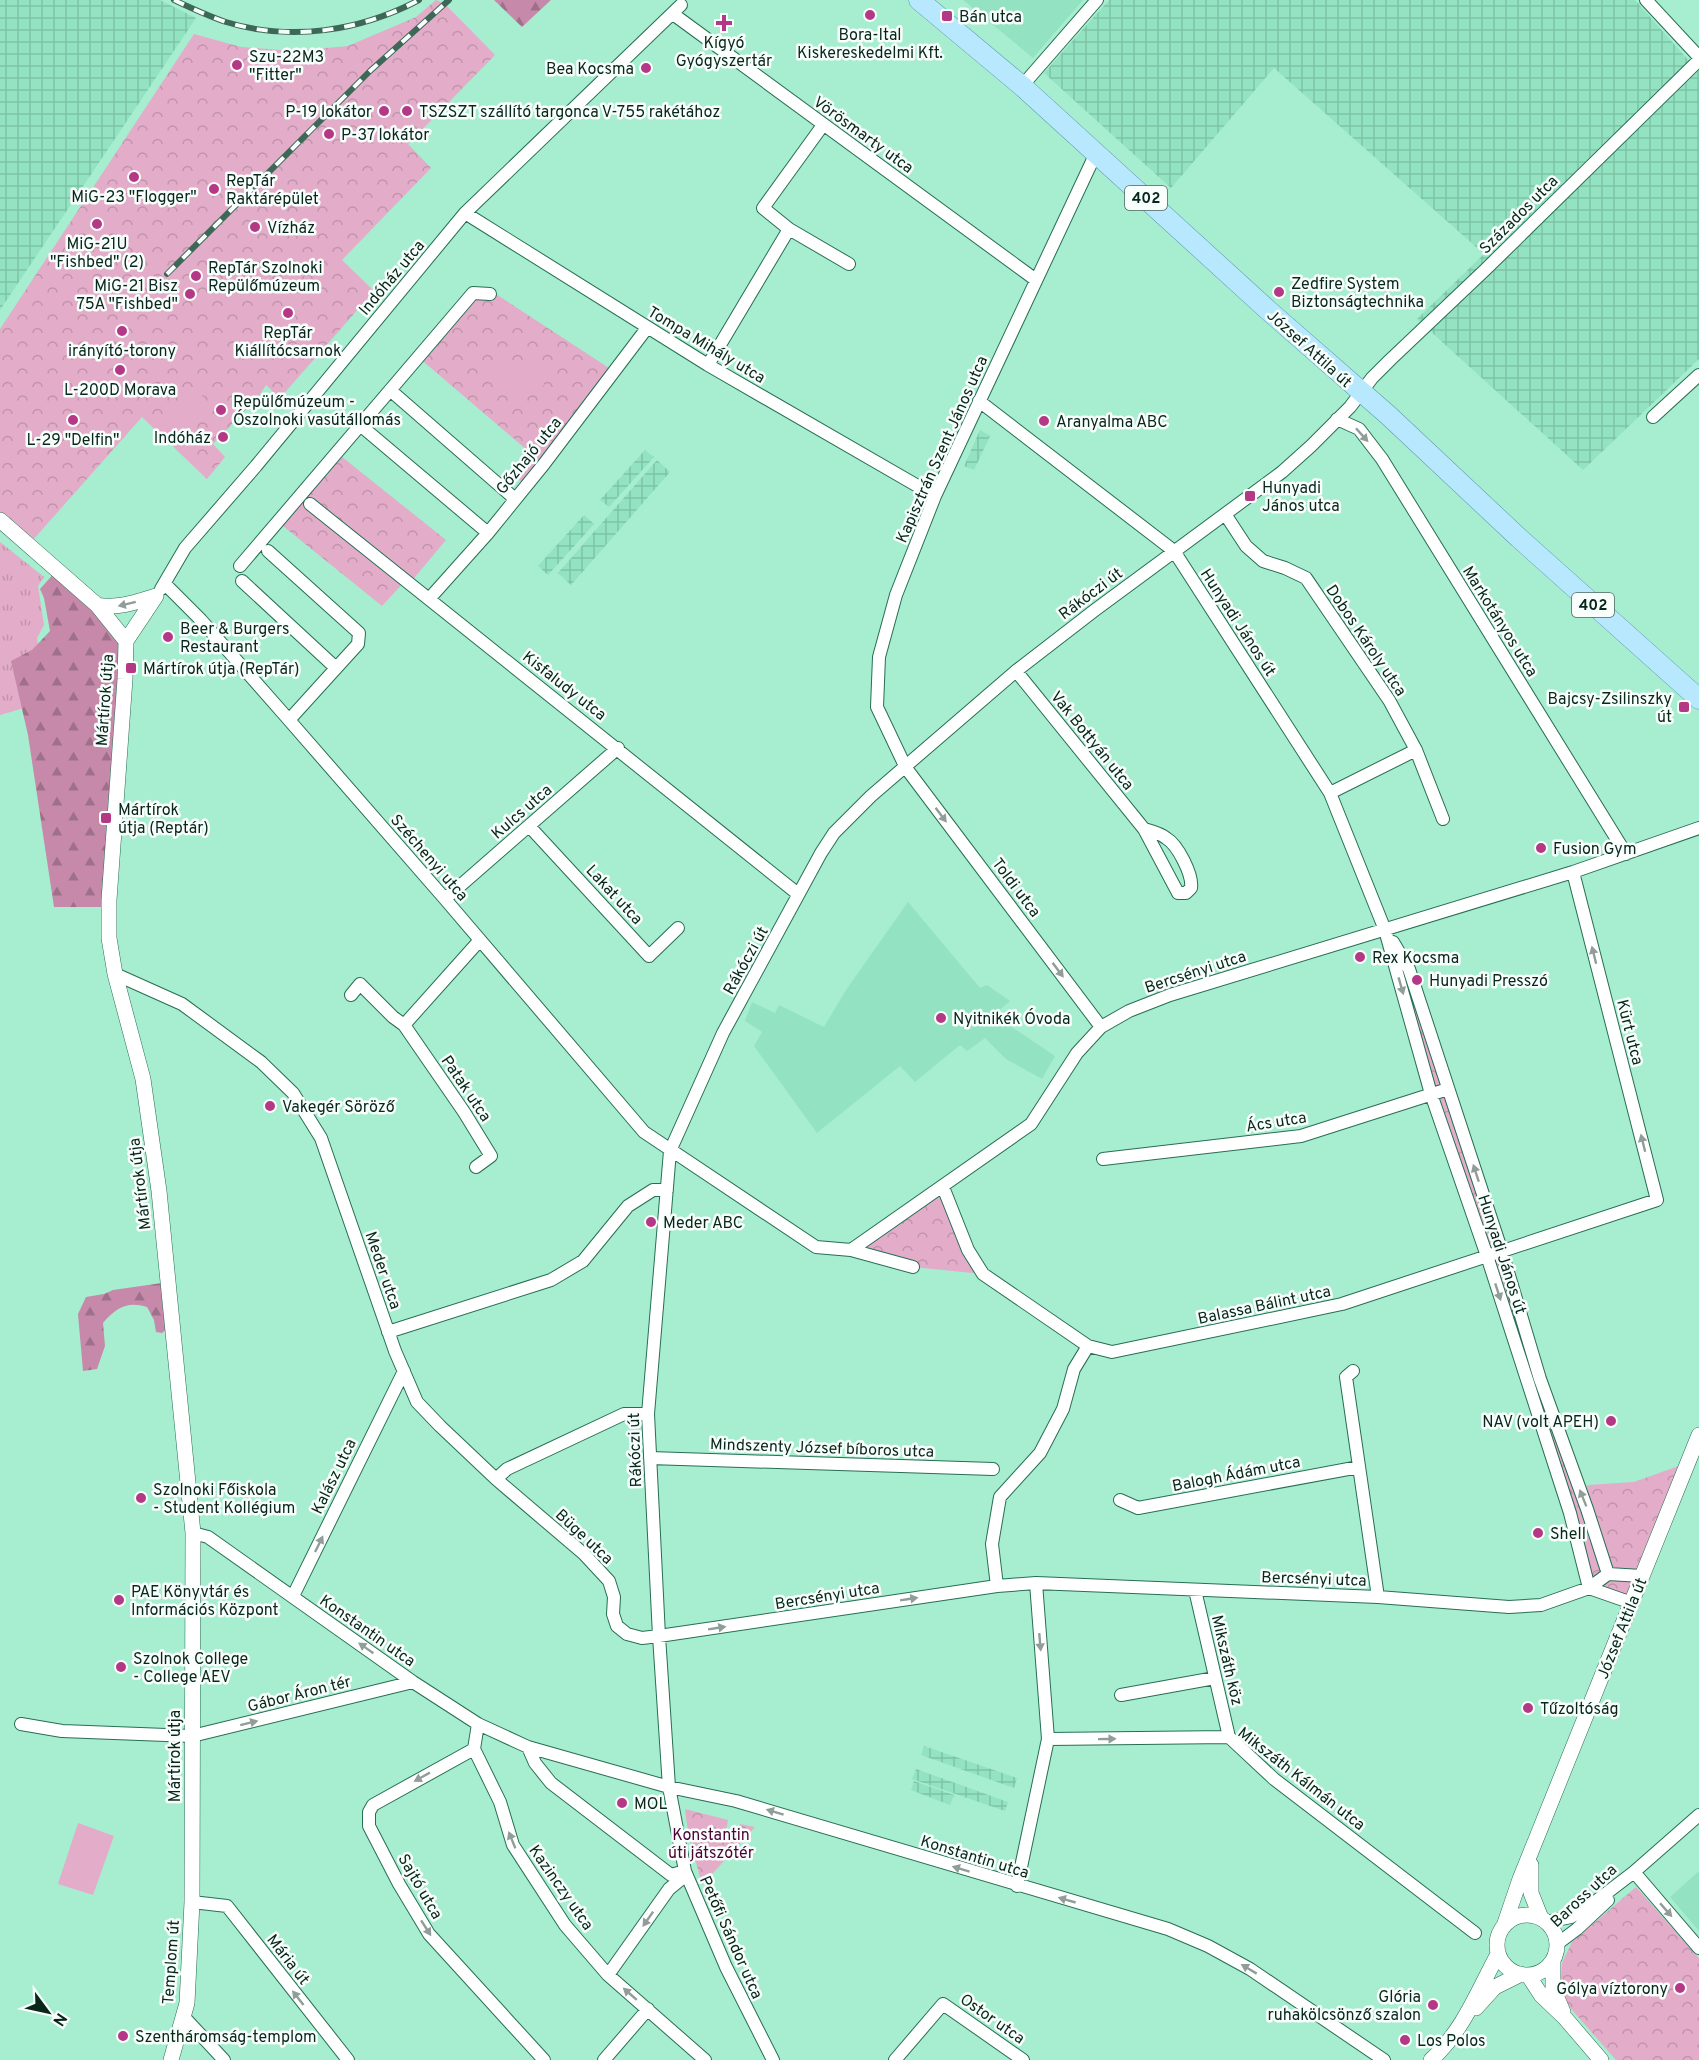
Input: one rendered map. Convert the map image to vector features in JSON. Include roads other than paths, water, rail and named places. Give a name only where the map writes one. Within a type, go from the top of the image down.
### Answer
[{"type":"main road","name":"József Attila út","points":[[919,0],[1022,86],[1388,415],[1519,538],[1698,697]]},
{"type":"street","points":[[1022,86],[1097,0]]},
{"type":"street","points":[[1646,0],[1699,58]]},
{"type":"street","name":"Vörösmarty utca","points":[[677,9],[823,125],[1036,280]]},
{"type":"street","name":"Indóház utca","points":[[160,590],[185,548],[256,466],[465,213],[677,9]]},
{"type":"street","name":"Százados utca","points":[[1361,393],[1390,360],[1699,58]]},
{"type":"street","points":[[823,125],[763,208],[789,229],[849,264]]},
{"type":"street","name":"Kapisztrán Szent János utca","points":[[906,768],[877,707],[879,657],[896,595],[935,496],[1096,153]]},
{"type":"street","name":"Tompa Mihály utca","points":[[465,213],[708,365],[935,496]]},
{"type":"street","points":[[708,365],[789,229]]},
{"type":"street","points":[[240,566],[473,293],[490,294]]},
{"type":"street","name":"Gőzhajó utca","points":[[429,599],[488,533],[514,498],[544,464],[648,328]]},
{"type":"street","points":[[1653,417],[1699,375]]},
{"type":"street","points":[[390,390],[514,498]]},
{"type":"street","name":"Rákóczi út","points":[[669,1787],[648,1414],[670,1151],[723,1033],[798,894],[834,834],[870,796],[906,768],[1016,671],[1282,471],[1311,446],[1361,393]]},
{"type":"street","name":"Hunyadi János út","points":[[979,401],[1174,551],[1330,793],[1385,930],[1431,1094],[1487,1256],[1570,1513],[1588,1588]]},
{"type":"street","name":"Markotányos utca","points":[[1337,419],[1359,429],[1382,459],[1626,854]]},
{"type":"street","points":[[360,426],[488,533]]},
{"type":"street","name":"Kisfaludy utca","points":[[310,504],[798,894]]},
{"type":"street","name":"Dobos Károly utca","points":[[1225,514],[1246,546],[1263,561],[1306,578],[1389,700],[1416,750],[1443,819]]},
{"type":"street","name":"Mártírok útja","points":[[0,520],[97,605],[126,641],[109,900],[109,938],[115,974],[145,1090],[159,1191],[193,1533],[192,1902]]},
{"type":"street","points":[[268,551],[358,633],[358,644],[289,720]]},
{"type":"street","points":[[242,581],[336,668]]},
{"type":"street","points":[[97,605],[110,608],[125,606],[160,590]]},
{"type":"street","points":[[126,641],[160,590]]},
{"type":"street","name":"Széchenyi utca","points":[[160,590],[201,620],[445,899],[644,1132],[670,1151]]},
{"type":"street","name":"Vak Bottyán utca","points":[[1016,671],[1144,829],[1178,893],[1186,893],[1191,888],[1192,880],[1185,863],[1167,838],[1144,829]]},
{"type":"street","name":"Kulcs utca","points":[[445,899],[618,748]]},
{"type":"street","points":[[1330,793],[1416,750]]},
{"type":"street","name":"Toldi utca","points":[[906,768],[1101,1027]]},
{"type":"street","name":"Lakat utca","points":[[529,826],[649,956],[678,928]]},
{"type":"street","name":"Bercsényi utca","points":[[851,1250],[1031,1124],[1077,1053],[1101,1027],[1129,1011],[1170,995],[1573,872],[1699,828]]},
{"type":"street","name":"Kürt utca","points":[[1573,872],[1657,1200]]},
{"type":"street","name":"Hunyadi János út","points":[[1385,930],[1409,969],[1502,1252],[1540,1379],[1608,1574]]},
{"type":"street","points":[[404,1025],[480,940]]},
{"type":"street","name":"Meder utca","points":[[115,974],[182,1004],[261,1062],[293,1093],[321,1138],[388,1332],[417,1402],[496,1479]]},
{"type":"street","name":"Patak utca","points":[[351,995],[360,984],[404,1025],[464,1112],[491,1156],[476,1167]]},
{"type":"street","name":"Ács utca","points":[[1103,1159],[1301,1136],[1448,1089]]},
{"type":"street","points":[[670,1151],[816,1247],[851,1250],[913,1267]]},
{"type":"street","name":"Balassa Bálint utca","points":[[942,1187],[968,1250],[983,1275],[1088,1346],[1112,1352],[1342,1304],[1657,1200]]},
{"type":"street","points":[[388,1332],[551,1280],[583,1261],[628,1206],[653,1190],[667,1190]]},
{"type":"street","points":[[997,1586],[992,1544],[1000,1497],[1040,1452],[1063,1409],[1074,1369],[1088,1346]]},
{"type":"street","name":"Kalász utca","points":[[293,1596],[404,1371]]},
{"type":"street","points":[[1353,1371],[1346,1377],[1378,1597]]},
{"type":"street","points":[[496,1479],[507,1469],[624,1414],[648,1414]]},
{"type":"street","name":"József Attila út","points":[[1504,1926],[1699,1435]]},
{"type":"street","name":"Mindszenty József bíboros utca","points":[[650,1458],[993,1469]]},
{"type":"street","name":"Balogh Ádám utca","points":[[1120,1500],[1138,1508],[1359,1467]]},
{"type":"street","name":"Büge utca","points":[[496,1479],[584,1554],[609,1581],[614,1597],[613,1614],[617,1626],[627,1634],[642,1638],[659,1636]]},
{"type":"street","name":"Konstantin utca","points":[[193,1533],[208,1537],[413,1682],[478,1724],[528,1747],[669,1787],[736,1801],[1168,1929],[1208,1946],[1250,1969],[1384,2060]]},
{"type":"street","points":[[1608,1574],[1642,1576]]},
{"type":"street","name":"Bercsényi utca","points":[[659,1636],[997,1586],[1036,1583],[1378,1597],[1509,1608],[1541,1605],[1588,1588],[1608,1574]]},
{"type":"street","points":[[1017,1886],[1048,1739],[1036,1583]]},
{"type":"street","points":[[1588,1588],[1632,1603]]},
{"type":"street","name":"Mikszáth köz","points":[[1195,1590],[1229,1737]]},
{"type":"street","points":[[1121,1695],[1215,1678]]},
{"type":"street","name":"Gábor Áron tér","points":[[21,1724],[62,1731],[192,1737],[413,1682]]},
{"type":"street","points":[[474,1749],[478,1724]]},
{"type":"street","name":"Mikszáth Kálmán utca","points":[[1048,1739],[1229,1737],[1274,1779],[1476,1932]]},
{"type":"street","points":[[528,1747],[535,1763],[551,1783],[671,1875],[686,1873]]},
{"type":"street","name":"Kazinczy utca","points":[[474,1749],[500,1802],[513,1845],[565,1925],[608,1975],[705,2060]]},
{"type":"street","name":"Sajtó utca","points":[[474,1749],[373,1805],[369,1812],[369,1826],[399,1884],[429,1934],[543,2060]]},
{"type":"street","name":"Petőfi Sándor utca","points":[[669,1787],[686,1873],[726,1967],[772,2060]]},
{"type":"street","name":"Baross utca","points":[[1544,1920],[1570,1917],[1587,1908],[1634,1872],[1699,1815]]},
{"type":"street","name":"József Attila út","points":[[1531,1856],[1529,1882],[1531,1893],[1544,1920]]},
{"type":"street","points":[[1634,1872],[1699,1947]]},
{"type":"street","name":"Baross utca","points":[[1557,1944],[1592,1915],[1634,1872]]},
{"type":"street","points":[[608,1975],[669,1889],[686,1873]]},
{"type":"street","name":"Templom út","points":[[171,2060],[187,2003],[192,1902]]},
{"type":"street","name":"Mária út","points":[[192,1902],[226,1906],[348,2060]]},
{"type":"street","points":[[1440,2057],[1463,2022],[1498,1954],[1498,1937],[1504,1926],[1515,1917],[1528,1915],[1544,1920],[1554,1932],[1557,1944],[1553,1960],[1554,1988],[1566,2018]]},
{"type":"street","points":[[1498,1954],[1509,1969],[1524,1975],[1541,1995],[1566,2018],[1601,2060]]},
{"type":"street","points":[[1463,2022],[1495,1988],[1524,1975],[1545,1969],[1553,1960]]},
{"type":"street","name":"Ostor utca","points":[[895,2060],[943,2004],[1023,2060]]},
{"type":"street","points":[[604,2060],[648,2009]]},
{"type":"street","points":[[184,2017],[224,2060]]},
{"type":"railway","points":[[174,0],[226,22],[251,28],[300,32],[349,26],[396,11],[419,0]]},
{"type":"railway","points":[[167,274],[370,71],[449,0]]},
{"type":"place","name":"Bora-Ital Kiskereskedelmi Kft.","points":[[870,15]]},
{"type":"place","name":"Bán utca","points":[[947,16]]},
{"type":"place","name":"Kígyó Gyógyszertár","points":[[724,23]]},
{"type":"place","name":"Szu-22M3 \"Fitter\"","points":[[237,65]]},
{"type":"place","name":"Bea Kocsma","points":[[646,68]]},
{"type":"place","name":"P-19 lokátor","points":[[384,111]]},
{"type":"place","name":"TSZSZT szállító targonca V-755 rakétához","points":[[407,111]]},
{"type":"place","name":"P-37 lokátor","points":[[329,134]]},
{"type":"place","name":"MiG-23 \"Flogger\"","points":[[134,177]]},
{"type":"place","name":"RepTár Raktárépület","points":[[214,189]]},
{"type":"place","name":"MiG-21U \"Fishbed\" (2)","points":[[97,224]]},
{"type":"place","name":"Vízház","points":[[255,227]]},
{"type":"place","name":"RepTár Szolnoki Repülőmúzeum","points":[[196,276]]},
{"type":"place","name":"Zedfire System Biztonságtechnika","points":[[1279,292]]},
{"type":"place","name":"MiG-21 Bisz 75A \"Fishbed\"","points":[[190,294]]},
{"type":"place","name":"RepTár Kiállítócsarnok","points":[[288,313]]},
{"type":"place","name":"irányító-torony","points":[[122,331]]},
{"type":"place","name":"L-200D Morava","points":[[120,370]]},
{"type":"place","name":"Repülőmúzeum - Ószolnoki vasútállomás","points":[[221,410]]},
{"type":"place","name":"L-29 \"Delfin\"","points":[[73,420]]},
{"type":"place","name":"Aranyalma ABC","points":[[1044,421]]},
{"type":"place","name":"Indóház","points":[[223,437]]},
{"type":"place","name":"Hunyadi János utca","points":[[1250,496]]},
{"type":"place","name":"Beer & Burgers Restaurant","points":[[168,637]]},
{"type":"place","name":"Mártírok útja (RepTár)","points":[[131,668]]},
{"type":"place","name":"Bajcsy-Zsilinszky út","points":[[1684,707]]},
{"type":"place","name":"Mártírok útja (Reptár)","points":[[106,818]]},
{"type":"place","name":"Fusion Gym","points":[[1541,848]]},
{"type":"place","name":"Rex Kocsma","points":[[1360,957]]},
{"type":"place","name":"Hunyadi Presszó","points":[[1417,980]]},
{"type":"place","name":"Nyitnikék Óvoda","points":[[941,1018]]},
{"type":"place","name":"Vakegér Söröző","points":[[270,1106]]},
{"type":"place","name":"Meder ABC","points":[[651,1222]]},
{"type":"place","name":"NAV (volt APEH)","points":[[1611,1421]]},
{"type":"place","name":"Szolnoki Főiskola - Student Kollégium","points":[[141,1498]]},
{"type":"place","name":"Shell","points":[[1538,1533]]},
{"type":"place","name":"PAE Könyvtár és Információs Központ","points":[[119,1600]]},
{"type":"place","name":"Szolnok College - College AEV","points":[[121,1667]]},
{"type":"place","name":"Tűzoltóság","points":[[1528,1708]]},
{"type":"place","name":"MOL","points":[[622,1803]]},
{"type":"place","name":"Gólya víztorony","points":[[1680,1988]]},
{"type":"place","name":"Glória ruhakölcsönző szalon","points":[[1433,2005]]},
{"type":"place","name":"Szentháromság-templom","points":[[123,2036]]},
{"type":"place","name":"Los Polos","points":[[1405,2040]]},
{"type":"park label","name":"Konstantin úti játszótér","points":[[711,1843]]}]
